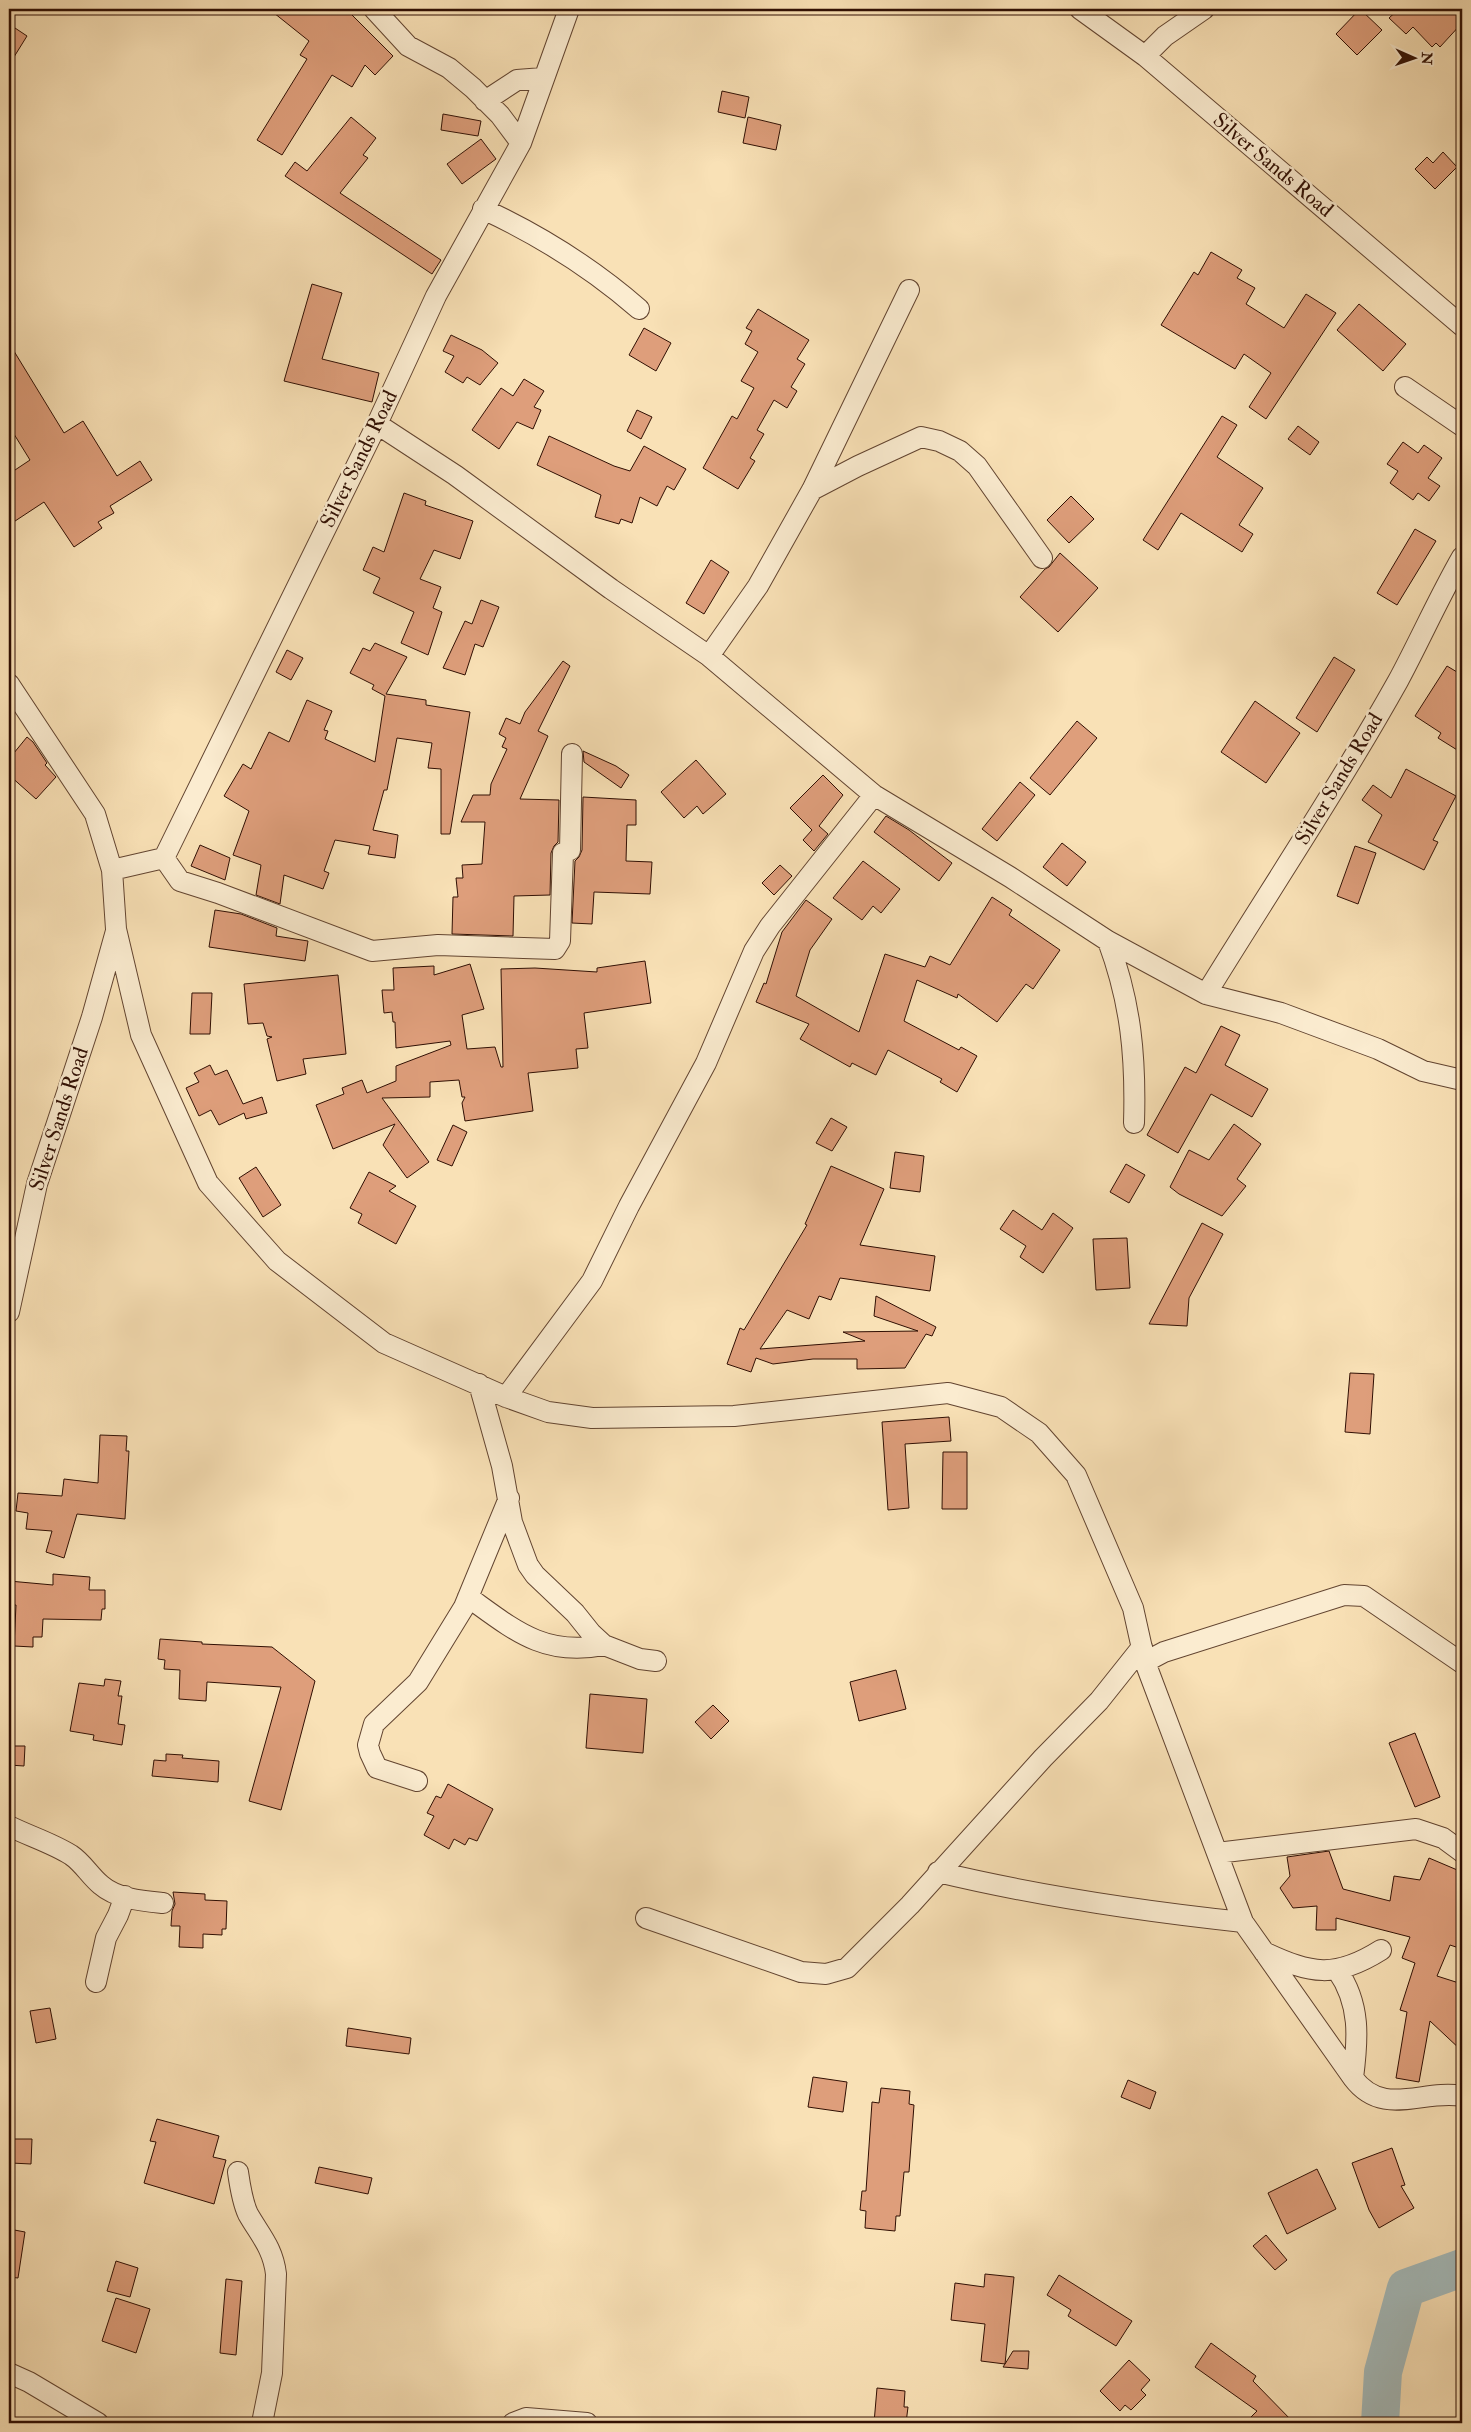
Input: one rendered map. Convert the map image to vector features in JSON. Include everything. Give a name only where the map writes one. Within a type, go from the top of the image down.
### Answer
[{"type":"street","points":[[374,9],[408,46],[449,68],[485,101],[500,116],[520,143]]},
{"type":"street","name":"Silver Sands Road","points":[[164,858],[377,424],[436,296],[482,209],[520,143],[569,9]]},
{"type":"street","name":"Silver Sands Road","points":[[1080,9],[1145,56],[1462,326]]},
{"type":"street","points":[[1145,56],[1165,36],[1204,9]]},
{"type":"street","points":[[485,101],[517,80],[543,78]]},
{"type":"street","points":[[482,209],[516,224],[582,265],[614,288],[639,310]]},
{"type":"street","points":[[709,656],[758,586],[812,490],[909,290]]},
{"type":"street","points":[[1405,387],[1462,426]]},
{"type":"street","points":[[377,424],[454,474],[611,588],[709,656],[874,795],[1010,877],[1108,941],[1206,994],[1281,1013],[1378,1049],[1423,1071],[1462,1080]]},
{"type":"street","points":[[812,490],[921,437],[938,441],[960,451],[977,466],[1042,558]]},
{"type":"street","name":"Silver Sands Road","points":[[1206,994],[1312,828],[1398,680],[1440,596],[1462,557]]},
{"type":"street","points":[[9,684],[95,814],[112,870],[116,929],[141,1035],[208,1183],[277,1261],[384,1343],[506,1396],[548,1412],[592,1418],[734,1416],[948,1393],[1001,1407],[1039,1432],[1076,1475],[1132,1608],[1144,1654],[1243,1922],[1262,1952],[1353,2078],[1375,2098],[1393,2100],[1462,2096]]},
{"type":"street","points":[[112,870],[164,858],[180,881],[218,893],[372,951],[438,946],[555,948],[560,941],[564,853],[570,850],[572,754]]},
{"type":"street","points":[[506,1396],[592,1281],[629,1206],[706,1063],[754,951],[770,926],[874,795]]},
{"type":"street","name":"Silver Sands Road","points":[[9,1312],[38,1184],[92,1017],[116,929]]},
{"type":"street","points":[[1108,941],[1120,972],[1133,1039],[1136,1074],[1134,1123]]},
{"type":"street","points":[[479,1384],[509,1498],[512,1522],[528,1565],[535,1575],[575,1613],[591,1633],[604,1645],[640,1659],[656,1661]]},
{"type":"street","points":[[417,1781],[377,1768],[368,1744],[374,1724],[418,1682],[468,1597],[509,1498]]},
{"type":"street","points":[[646,1918],[801,1972],[826,1974],[847,1968],[910,1905],[1043,1758],[1144,1654],[1164,1652],[1344,1595],[1364,1596],[1462,1663]]},
{"type":"street","points":[[468,1597],[513,1630],[535,1640],[569,1649],[604,1645]]},
{"type":"street","points":[[9,1826],[57,1847],[73,1857],[101,1885],[125,1896],[163,1903]]},
{"type":"street","points":[[1217,1853],[1416,1829],[1443,1838],[1462,1852]]},
{"type":"street","points":[[938,1872],[1011,1890],[1172,1914],[1243,1922]]},
{"type":"street","points":[[96,1982],[106,1938],[125,1896]]},
{"type":"street","points":[[1262,1952],[1297,1968],[1337,1970],[1366,1960],[1381,1950]]},
{"type":"street","points":[[1337,1970],[1351,1993],[1357,2017],[1357,2050],[1353,2078]]},
{"type":"street","points":[[238,2172],[242,2198],[248,2214],[270,2247],[276,2274],[272,2373],[262,2423]]},
{"type":"street","points":[[9,2373],[29,2382],[98,2423]]},
{"type":"street","points":[[514,2423],[526,2418],[587,2423]]},
{"type":"building","points":[[269,9],[346,9],[393,56],[375,75],[365,65],[352,87],[332,75],[282,155],[257,140],[307,59],[300,55],[309,41]]},
{"type":"building","points":[[1360,9],[1382,30],[1357,55],[1336,34]]},
{"type":"building","points":[[1399,9],[1462,9],[1462,23],[1440,47],[1436,43],[1432,47],[1413,27],[1406,34],[1389,18]]},
{"type":"building","points":[[9,24],[27,36],[9,65]]},
{"type":"building","points":[[722,91],[749,97],[745,118],[718,112]]},
{"type":"building","points":[[443,114],[481,121],[478,136],[441,130]]},
{"type":"building","points":[[351,117],[376,138],[363,155],[368,158],[340,193],[441,260],[432,274],[285,176],[295,162],[307,171]]},
{"type":"building","points":[[748,117],[781,125],[776,150],[743,143]]},
{"type":"building","points":[[481,139],[496,159],[462,184],[447,164]]},
{"type":"building","points":[[1443,152],[1457,167],[1435,189],[1415,169],[1427,157],[1433,163]]},
{"type":"building","points":[[1211,252],[1242,270],[1237,278],[1255,288],[1246,304],[1284,328],[1306,294],[1336,313],[1266,419],[1249,407],[1271,373],[1244,354],[1235,369],[1161,325],[1194,272],[1198,275]]},
{"type":"building","points":[[312,284],[342,293],[322,359],[379,373],[372,402],[284,381]]},
{"type":"building","points":[[1359,304],[1406,344],[1383,371],[1337,330]]},
{"type":"building","points":[[758,309],[809,340],[797,359],[805,364],[791,387],[797,391],[787,408],[774,400],[757,430],[764,434],[750,458],[755,461],[738,489],[703,468],[732,416],[737,419],[754,388],[741,381],[758,352],[745,344],[752,331],[746,328]]},
{"type":"building","points":[[644,328],[671,343],[656,371],[629,355]]},
{"type":"building","points":[[451,335],[482,350],[498,363],[480,385],[467,377],[463,383],[445,372],[454,356],[443,351]]},
{"type":"building","points":[[9,343],[64,433],[83,421],[117,476],[140,461],[152,480],[110,506],[114,513],[98,522],[102,528],[74,547],[44,502],[9,525],[9,474],[30,460],[9,426]]},
{"type":"building","points":[[524,379],[544,391],[534,407],[541,410],[533,429],[517,422],[499,449],[472,430],[501,388],[513,396]]},
{"type":"building","points":[[637,410],[652,417],[641,439],[627,431]]},
{"type":"building","points":[[1222,416],[1237,425],[1217,457],[1263,488],[1239,525],[1253,534],[1242,552],[1181,513],[1158,550],[1143,540]]},
{"type":"building","points":[[1298,426],[1319,442],[1310,455],[1288,439]]},
{"type":"building","points":[[549,436],[614,466],[630,471],[644,446],[686,469],[674,490],[667,486],[657,506],[640,497],[632,523],[621,519],[619,524],[595,517],[601,495],[537,465]]},
{"type":"building","points":[[1403,442],[1418,453],[1424,445],[1442,458],[1428,478],[1440,486],[1429,501],[1418,493],[1413,500],[1390,483],[1398,471],[1387,464]]},
{"type":"building","points":[[404,493],[426,501],[425,505],[473,521],[460,559],[434,550],[420,579],[441,587],[433,608],[442,612],[428,655],[401,643],[414,612],[373,593],[380,578],[363,570],[373,547],[384,552]]},
{"type":"building","points":[[1071,496],[1094,519],[1069,543],[1047,520]]},
{"type":"building","points":[[1415,529],[1436,541],[1397,605],[1377,593]]},
{"type":"building","points":[[1060,553],[1098,588],[1058,632],[1020,597]]},
{"type":"building","points":[[711,560],[729,572],[704,614],[686,603]]},
{"type":"building","points":[[481,600],[499,607],[483,647],[475,644],[465,675],[443,668],[465,621],[472,624]]},
{"type":"building","points":[[375,643],[407,657],[386,694],[426,700],[426,705],[470,712],[450,834],[441,834],[441,769],[428,768],[432,743],[397,738],[387,790],[384,790],[373,830],[398,835],[395,858],[368,854],[370,846],[335,840],[324,871],[329,873],[323,889],[284,875],[280,904],[256,895],[261,865],[233,855],[249,811],[224,796],[243,764],[251,769],[269,732],[289,742],[307,700],[332,711],[324,730],[328,731],[325,739],[375,762],[385,696],[372,689],[374,685],[350,673],[363,648],[370,651]]},
{"type":"building","points":[[287,650],[303,658],[291,680],[276,672]]},
{"type":"building","points":[[1334,657],[1355,670],[1317,732],[1296,718]]},
{"type":"building","points":[[563,661],[570,666],[538,731],[548,736],[520,799],[559,800],[558,842],[551,853],[550,895],[514,896],[513,936],[452,934],[453,897],[458,897],[456,878],[463,878],[462,865],[482,864],[485,822],[461,822],[473,795],[490,795],[491,784],[507,749],[502,747],[506,738],[499,734],[506,718],[520,724],[525,712]]},
{"type":"building","points":[[1447,666],[1462,675],[1462,753],[1438,738],[1441,733],[1415,716]]},
{"type":"building","points":[[1255,701],[1300,733],[1266,783],[1221,752]]},
{"type":"building","points":[[1077,721],[1097,738],[1050,795],[1030,778]]},
{"type":"building","points":[[27,737],[33,742],[47,763],[45,765],[56,777],[36,799],[9,775],[9,759]]},
{"type":"building","points":[[583,751],[616,766],[629,775],[621,788],[584,762]]},
{"type":"building","points":[[696,760],[726,794],[703,814],[697,806],[684,818],[661,792]]},
{"type":"building","points":[[1406,769],[1456,796],[1433,840],[1438,842],[1424,870],[1368,842],[1382,815],[1362,800],[1373,785],[1391,798]]},
{"type":"building","points":[[823,775],[843,795],[819,826],[828,834],[814,851],[803,840],[812,830],[790,808]]},
{"type":"building","points":[[1020,782],[1035,795],[997,841],[982,829]]},
{"type":"building","points":[[583,797],[636,800],[636,825],[627,825],[626,861],[652,862],[650,894],[594,892],[592,924],[572,923],[575,861],[582,850]]},
{"type":"building","points":[[886,816],[909,830],[952,863],[939,881],[874,832]]},
{"type":"building","points":[[1062,843],[1086,862],[1067,886],[1043,867]]},
{"type":"building","points":[[200,845],[230,858],[225,880],[191,866]]},
{"type":"building","points":[[1355,846],[1376,853],[1358,904],[1337,896]]},
{"type":"building","points":[[863,861],[900,889],[881,913],[873,906],[862,920],[833,898]]},
{"type":"building","points":[[780,865],[792,876],[774,895],[762,883]]},
{"type":"building","points":[[992,897],[1012,910],[1009,915],[1060,950],[1033,989],[1026,984],[997,1022],[958,994],[957,998],[917,980],[904,1021],[959,1050],[961,1047],[977,1056],[957,1092],[940,1082],[942,1079],[888,1050],[876,1075],[852,1063],[850,1067],[800,1039],[809,1024],[756,1002],[764,983],[766,984],[782,932],[806,900],[832,919],[810,950],[796,996],[859,1032],[885,954],[925,967],[930,956],[950,965]]},
{"type":"building","points":[[215,910],[241,914],[277,928],[276,936],[308,941],[305,961],[209,947]]},
{"type":"building","points":[[645,961],[651,1003],[584,1013],[588,1048],[576,1049],[578,1068],[528,1073],[533,1111],[465,1121],[462,1103],[465,1097],[462,1097],[459,1080],[430,1082],[430,1097],[382,1098],[429,1162],[407,1178],[383,1145],[395,1124],[333,1149],[316,1105],[344,1094],[342,1088],[362,1080],[367,1093],[396,1081],[396,1066],[451,1045],[450,1041],[396,1048],[395,1022],[393,1022],[392,1012],[384,1013],[382,990],[394,990],[393,968],[434,966],[434,975],[470,964],[484,1009],[462,1015],[467,1049],[495,1047],[501,1067],[503,1067],[501,969],[535,968],[597,972],[597,968]]},
{"type":"building","points":[[338,975],[346,1054],[303,1059],[306,1074],[277,1081],[267,1039],[272,1037],[267,1036],[263,1023],[248,1024],[244,984]]},
{"type":"building","points":[[192,993],[212,993],[210,1034],[190,1034]]},
{"type":"building","points":[[1221,1026],[1240,1035],[1225,1065],[1268,1089],[1252,1117],[1211,1094],[1178,1153],[1147,1135],[1185,1067],[1196,1073]]},
{"type":"building","points":[[210,1065],[215,1075],[227,1070],[243,1104],[262,1097],[267,1113],[246,1119],[244,1113],[219,1125],[211,1110],[199,1116],[186,1088],[199,1082],[194,1073]]},
{"type":"building","points":[[831,1118],[847,1127],[832,1151],[816,1143]]},
{"type":"building","points":[[1234,1124],[1261,1144],[1237,1179],[1246,1186],[1222,1216],[1179,1194],[1170,1187],[1189,1150],[1209,1160]]},
{"type":"building","points":[[453,1125],[467,1132],[452,1166],[437,1160]]},
{"type":"building","points":[[895,1152],[924,1156],[920,1192],[890,1188]]},
{"type":"building","points":[[1126,1164],[1145,1175],[1129,1203],[1110,1192]]},
{"type":"building","points":[[831,1166],[884,1189],[860,1245],[935,1256],[930,1291],[840,1278],[831,1300],[819,1296],[809,1319],[787,1310],[760,1349],[865,1341],[843,1332],[918,1331],[874,1316],[876,1296],[936,1327],[932,1336],[926,1334],[905,1368],[857,1369],[857,1359],[813,1359],[773,1364],[756,1358],[751,1372],[727,1364],[740,1328],[744,1330],[807,1225],[805,1224]]},
{"type":"building","points":[[256,1167],[281,1205],[263,1217],[239,1178]]},
{"type":"building","points":[[369,1172],[396,1186],[389,1191],[416,1206],[396,1244],[358,1223],[362,1214],[350,1208]]},
{"type":"building","points":[[1013,1210],[1042,1230],[1053,1213],[1073,1228],[1043,1273],[1020,1257],[1026,1246],[1000,1229]]},
{"type":"building","points":[[1202,1223],[1223,1234],[1189,1298],[1187,1326],[1149,1324]]},
{"type":"building","points":[[1127,1238],[1130,1288],[1096,1290],[1093,1239]]},
{"type":"building","points":[[1350,1373],[1374,1374],[1370,1434],[1345,1432]]},
{"type":"building","points":[[949,1417],[951,1441],[905,1444],[909,1508],[888,1510],[882,1422]]},
{"type":"building","points":[[100,1435],[127,1436],[126,1451],[129,1451],[125,1519],[77,1514],[64,1558],[46,1552],[52,1531],[26,1529],[28,1513],[16,1511],[18,1493],[62,1496],[64,1479],[98,1483]]},
{"type":"building","points":[[943,1452],[967,1452],[967,1509],[942,1509]]},
{"type":"building","points":[[53,1574],[90,1577],[89,1590],[105,1590],[105,1609],[102,1609],[101,1620],[43,1619],[42,1637],[33,1637],[33,1647],[14,1646],[16,1605],[9,1605],[9,1581],[53,1585]]},
{"type":"building","points":[[160,1639],[202,1642],[202,1644],[272,1647],[315,1681],[281,1810],[249,1801],[281,1687],[207,1682],[206,1701],[179,1699],[180,1670],[164,1669],[165,1660],[158,1659]]},
{"type":"building","points":[[896,1670],[906,1709],[859,1721],[850,1682]]},
{"type":"building","points":[[105,1679],[121,1681],[118,1696],[122,1696],[118,1724],[125,1725],[122,1745],[93,1740],[94,1735],[70,1731],[79,1683],[104,1686]]},
{"type":"building","points":[[590,1694],[647,1699],[643,1753],[586,1748]]},
{"type":"building","points":[[713,1705],[729,1721],[711,1739],[695,1722]]},
{"type":"building","points":[[1415,1733],[1440,1797],[1415,1807],[1389,1743]]},
{"type":"building","points":[[9,1746],[25,1746],[24,1766],[9,1765]]},
{"type":"building","points":[[166,1754],[183,1755],[182,1758],[219,1761],[218,1782],[152,1776],[154,1760],[166,1761]]},
{"type":"building","points":[[448,1784],[493,1809],[477,1841],[469,1838],[465,1845],[454,1839],[449,1849],[424,1835],[434,1816],[427,1813],[436,1796],[441,1798]]},
{"type":"building","points":[[1329,1851],[1343,1889],[1390,1901],[1394,1876],[1420,1880],[1429,1858],[1462,1872],[1462,1949],[1450,1945],[1437,1976],[1462,1984],[1462,2051],[1430,2021],[1419,2082],[1396,2078],[1407,2012],[1400,2010],[1415,1963],[1402,1958],[1410,1937],[1336,1918],[1336,1930],[1316,1930],[1317,1906],[1293,1908],[1280,1888],[1290,1876],[1287,1857]]},
{"type":"building","points":[[173,1892],[205,1894],[205,1900],[227,1901],[226,1929],[222,1929],[222,1935],[203,1934],[203,1948],[179,1947],[180,1926],[171,1926],[172,1911],[175,1904]]},
{"type":"building","points":[[50,2008],[56,2039],[36,2043],[30,2011]]},
{"type":"building","points":[[348,2028],[411,2038],[409,2054],[346,2046]]},
{"type":"building","points":[[813,2077],[847,2082],[843,2112],[808,2107]]},
{"type":"building","points":[[1128,2080],[1156,2092],[1150,2109],[1121,2097]]},
{"type":"building","points":[[881,2088],[910,2091],[909,2104],[914,2105],[909,2172],[904,2172],[900,2216],[896,2216],[895,2231],[865,2228],[866,2211],[860,2210],[862,2191],[866,2191],[872,2102],[879,2103]]},
{"type":"building","points":[[157,2119],[219,2136],[213,2157],[226,2160],[214,2204],[144,2183],[156,2142],[150,2141]]},
{"type":"building","points":[[12,2139],[32,2139],[31,2164],[11,2163]]},
{"type":"building","points":[[1392,2148],[1405,2185],[1401,2186],[1414,2208],[1379,2228],[1369,2210],[1352,2163]]},
{"type":"building","points":[[319,2167],[372,2178],[368,2194],[315,2183]]},
{"type":"building","points":[[1317,2169],[1336,2209],[1287,2234],[1268,2193]]},
{"type":"building","points":[[9,2229],[25,2232],[18,2278],[9,2277]]},
{"type":"building","points":[[1266,2235],[1287,2260],[1275,2270],[1253,2246]]},
{"type":"building","points":[[116,2261],[138,2268],[130,2297],[107,2291]]},
{"type":"building","points":[[985,2274],[1014,2277],[1005,2364],[981,2361],[985,2324],[951,2320],[955,2283],[984,2287]]},
{"type":"building","points":[[1059,2275],[1132,2321],[1116,2346],[1068,2316],[1071,2310],[1047,2295]]},
{"type":"building","points":[[226,2279],[242,2281],[236,2355],[220,2353]]},
{"type":"building","points":[[116,2298],[150,2309],[136,2353],[102,2341]]},
{"type":"building","points":[[1211,2343],[1256,2376],[1253,2381],[1294,2423],[1245,2423],[1257,2411],[1195,2367]]},
{"type":"building","points":[[1013,2351],[1029,2351],[1028,2369],[1003,2367]]},
{"type":"building","points":[[1129,2360],[1150,2380],[1141,2390],[1146,2395],[1131,2410],[1125,2405],[1120,2411],[1100,2391]]},
{"type":"building","points":[[877,2388],[905,2391],[904,2407],[908,2407],[906,2423],[874,2423]]},
{"type":"waterway","points":[[1380,2423],[1383,2372],[1406,2288],[1462,2268]]}]
